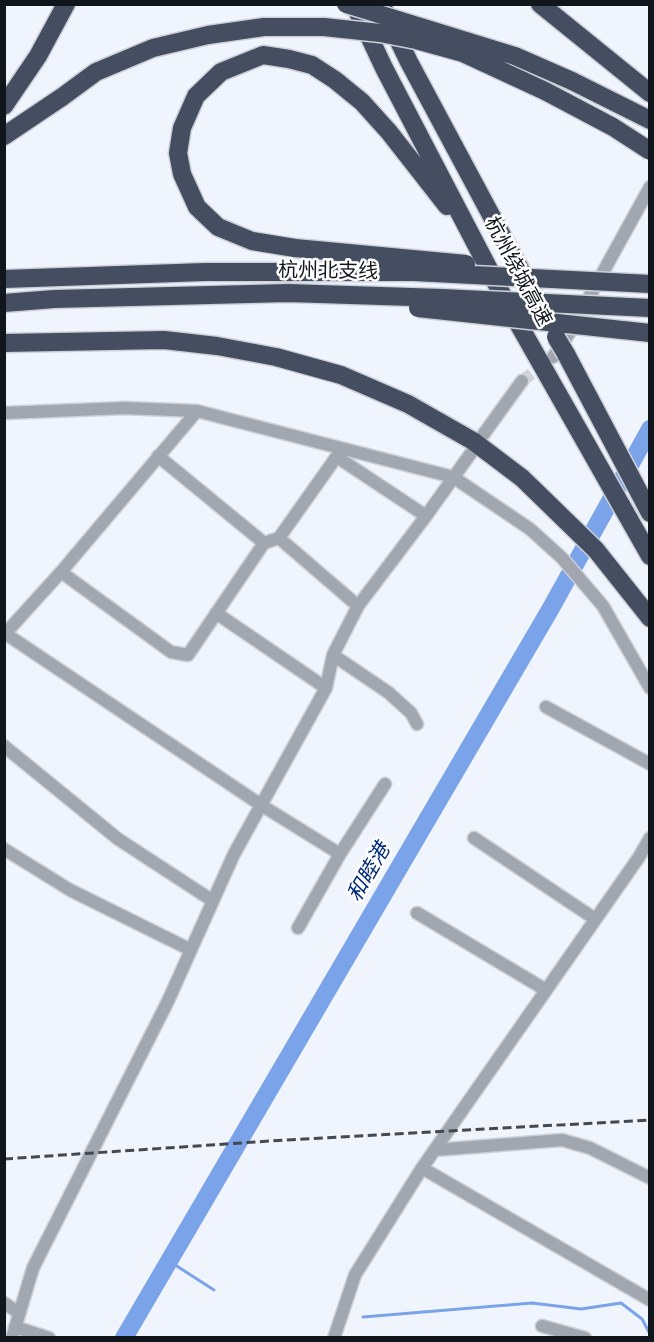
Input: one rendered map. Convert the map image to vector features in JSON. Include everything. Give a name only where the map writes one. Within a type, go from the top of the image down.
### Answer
[{"type":"highway","points":[[4,106],[38,56],[66,4]]},
{"type":"highway","points":[[346,4],[515,56],[572,81],[650,120]]},
{"type":"highway","name":"杭州绕城高速","points":[[354,4],[384,68],[506,302],[648,553]]},
{"type":"highway","name":"杭州绕城高速","points":[[381,4],[415,73],[556,337],[559,356],[602,423],[650,513]]},
{"type":"highway","points":[[540,4],[650,93]]},
{"type":"highway","points":[[4,136],[96,72],[153,48],[208,35],[264,27],[324,27],[380,33],[463,53],[613,127],[650,151]]},
{"type":"highway","points":[[474,241],[389,132],[362,102],[312,65],[263,55],[221,72],[196,96],[182,128],[178,153],[182,174],[197,207],[218,227],[252,241],[295,248],[414,258],[650,284]]},
{"type":"highway","name":"杭州北支线","points":[[4,279],[205,272],[414,272],[650,284]]},
{"type":"highway","points":[[288,293],[650,333]]},
{"type":"highway","name":"杭州北支线","points":[[4,303],[54,299],[288,293],[455,298],[650,308]]},
{"type":"highway","points":[[4,343],[164,340],[217,346],[276,357],[341,375],[408,404],[473,441],[522,478],[596,550],[650,618]]},
{"type":"street","points":[[559,356],[650,187]]},
{"type":"street","points":[[483,435],[522,381]]},
{"type":"street","points":[[4,413],[125,408],[197,411],[340,453],[453,477],[530,530],[562,558],[603,606],[650,688]]},
{"type":"street","points":[[197,411],[61,572],[5,634],[261,805],[340,854]]},
{"type":"street","points":[[340,453],[426,516]]},
{"type":"street","points":[[61,572],[171,652],[188,655],[264,543],[279,538],[340,453]]},
{"type":"street","points":[[49,1338],[13,1332],[33,1268],[168,1001],[234,854],[326,688],[333,655],[358,606],[471,453]]},
{"type":"street","points":[[158,456],[264,543]]},
{"type":"street","points":[[279,538],[358,606]]},
{"type":"street","points":[[216,613],[326,688]]},
{"type":"street","points":[[333,655],[389,693],[411,713],[417,724]]},
{"type":"street","points":[[546,706],[650,764]]},
{"type":"street","points":[[4,746],[118,839],[213,901]]},
{"type":"street","points":[[298,928],[340,854],[385,784]]},
{"type":"street","points":[[474,838],[595,919]]},
{"type":"street","points":[[334,1338],[355,1275],[422,1168],[650,838]]},
{"type":"street","points":[[4,849],[70,890],[191,950]]},
{"type":"street","points":[[417,913],[546,990]]},
{"type":"street","points":[[435,1150],[561,1140],[590,1148],[650,1178]]},
{"type":"street","points":[[422,1168],[650,1300]]},
{"type":"street","points":[[4,1303],[19,1313]]},
{"type":"street","points":[[542,1326],[585,1338]]},
{"type":"waterway","name":"和睦港","points":[[124,1338],[551,608],[650,429]]},
{"type":"waterway","points":[[169,1261],[214,1290]]},
{"type":"waterway","points":[[363,1317],[532,1303],[581,1309],[621,1303],[642,1319],[650,1334]]},
{"type":"tunnel","points":[[522,381],[547,362]]},
{"type":"railway","points":[[4,1159],[285,1140],[650,1120]]}]
